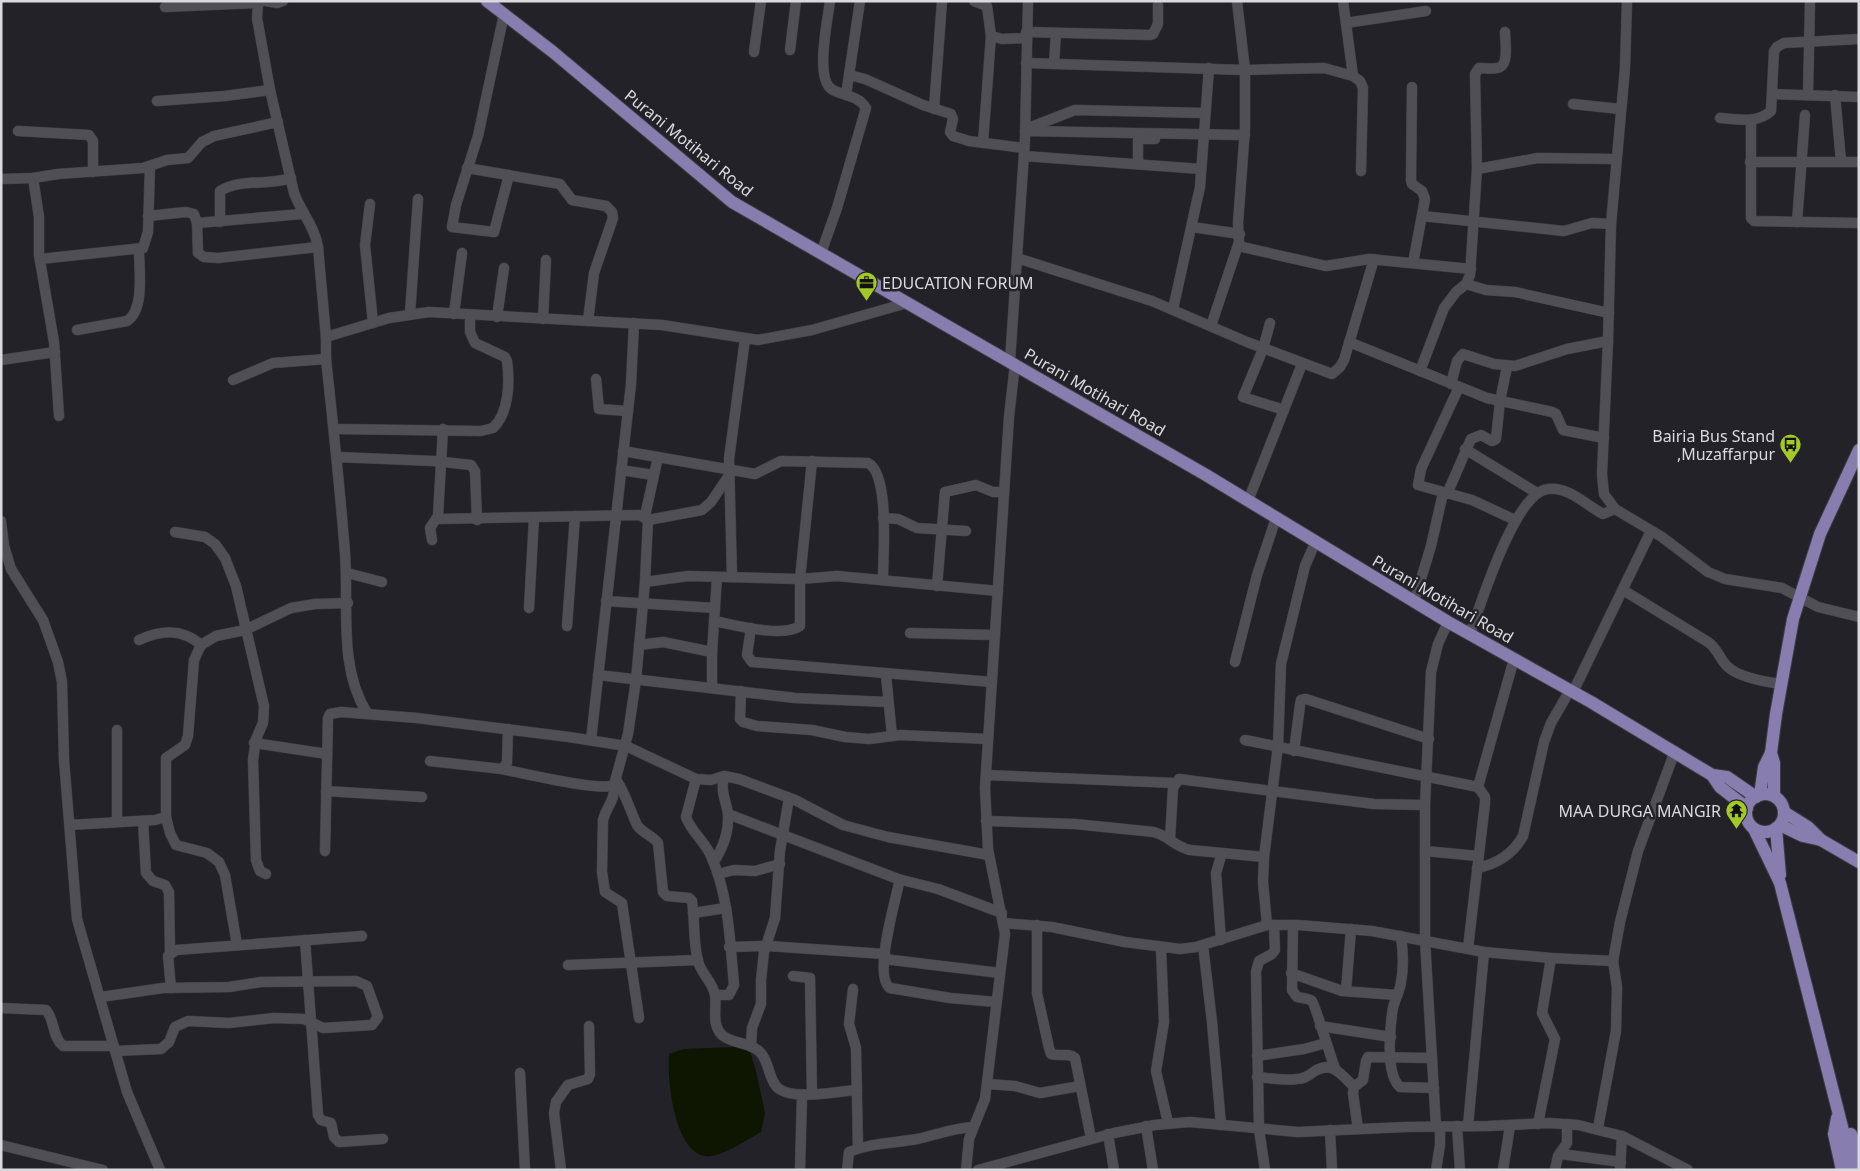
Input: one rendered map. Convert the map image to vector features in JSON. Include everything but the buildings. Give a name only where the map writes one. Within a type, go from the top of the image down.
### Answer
[{"type":"main road","name":"Purani Motihari Road","points":[[488,1],[574,69],[722,195],[1248,501],[1448,622],[1675,751],[1712,775],[1720,787],[1747,808]]},
{"type":"main road","points":[[1859,450],[1830,509],[1798,598],[1782,684],[1772,753],[1774,763],[1774,796],[1781,803],[1784,812],[1808,827],[1821,840],[1859,862]]},
{"type":"main road","points":[[1772,753],[1764,767],[1758,796],[1747,808],[1748,822],[1754,828],[1780,883],[1853,1170]]},
{"type":"main road","name":"Purani Motihari Road","points":[[1712,775],[1727,777],[1758,796]]},
{"type":"main road","points":[[1758,796],[1774,796]]},
{"type":"main road","points":[[1780,883],[1778,826],[1784,812]]},
{"type":"main road","points":[[1754,828],[1768,832],[1778,826]]},
{"type":"main road","points":[[1778,826],[1803,836],[1821,840]]},
{"type":"main road","points":[[1838,1113],[1851,1134],[1859,1158]]},
{"type":"main road","points":[[1838,1113],[1834,1134],[1842,1170]]},
{"type":"street","points":[[165,7],[283,1]]},
{"type":"street","points":[[754,52],[761,1]]},
{"type":"street","points":[[790,50],[796,1]]},
{"type":"street","points":[[821,253],[865,116],[864,104],[829,88],[822,58],[830,1]]},
{"type":"street","points":[[846,95],[860,1]]},
{"type":"street","points":[[934,109],[942,1]]},
{"type":"street","points":[[974,1],[987,6],[991,36],[983,143]]},
{"type":"street","points":[[966,1170],[969,1139],[982,1110],[988,1084],[1005,934],[989,855],[986,821],[986,775],[1024,152],[1028,1]]},
{"type":"street","points":[[1211,326],[1238,246],[1240,234],[1238,223],[1245,135],[1245,70],[1237,1]]},
{"type":"street","points":[[1343,1],[1353,76]]},
{"type":"street","points":[[1627,1],[1626,57],[1615,159],[1611,224],[1601,485],[1604,494],[1615,509],[1652,531],[1717,577],[1782,588],[1818,607],[1859,617]]},
{"type":"street","points":[[1808,95],[1810,1]]},
{"type":"street","points":[[262,2],[257,18],[270,90],[291,178],[302,214],[313,230],[318,247],[326,337],[326,359],[347,573],[351,678],[359,701],[367,713]]},
{"type":"street","points":[[991,36],[1002,39],[1056,33],[1150,35],[1156,30],[1158,5]]},
{"type":"street","points":[[1346,23],[1426,11]]},
{"type":"street","points":[[504,14],[478,136],[467,168],[452,227],[494,232],[509,175]]},
{"type":"street","points":[[1420,371],[1444,308],[1456,292],[1466,284],[1471,269],[1476,169],[1475,74],[1479,68],[1500,68],[1503,65],[1505,59],[1505,32]]},
{"type":"street","points":[[1054,64],[1056,33]]},
{"type":"street","points":[[1720,118],[1751,120],[1766,116],[1770,111],[1773,94],[1774,51],[1777,47],[1784,44],[1859,39]]},
{"type":"street","points":[[1026,63],[1245,70],[1324,68],[1353,76],[1360,81],[1364,95],[1361,171]]},
{"type":"street","points":[[1173,309],[1200,192],[1209,68]]},
{"type":"street","points":[[849,75],[865,79],[934,109],[951,114],[953,119],[950,132],[953,136],[1024,152],[1201,169]]},
{"type":"street","points":[[1412,87],[1410,180],[1412,184],[1425,194],[1413,264]]},
{"type":"street","points":[[158,101],[225,96],[270,90]]},
{"type":"street","points":[[1773,94],[1859,97]]},
{"type":"street","points":[[1835,95],[1841,161]]},
{"type":"street","points":[[1573,104],[1620,109]]},
{"type":"street","points":[[1025,130],[1075,110],[1205,113]]},
{"type":"street","points":[[1797,222],[1805,115]]},
{"type":"street","points":[[1751,120],[1751,218],[1754,222],[1859,224]]},
{"type":"street","points":[[1,179],[33,178],[150,166],[167,160],[188,158],[202,142],[214,136],[278,122]]},
{"type":"street","points":[[1025,130],[1204,136]]},
{"type":"street","points":[[18,131],[89,135],[94,142],[93,172]]},
{"type":"street","points":[[1138,164],[1138,139],[1245,135]]},
{"type":"street","points":[[1476,169],[1538,158],[1615,159]]},
{"type":"street","points":[[1750,162],[1859,162]]},
{"type":"street","points":[[40,259],[139,250],[143,248],[147,239],[150,166]]},
{"type":"street","points":[[467,168],[560,184],[572,200],[606,206],[612,212],[611,225],[594,273],[588,321]]},
{"type":"street","points":[[33,178],[39,222],[40,259],[55,352],[59,416]]},
{"type":"street","points":[[220,222],[219,193],[224,188],[272,183],[291,178]]},
{"type":"street","points":[[410,314],[418,199]]},
{"type":"street","points":[[370,204],[365,245],[373,323]]},
{"type":"street","points":[[148,216],[191,212],[196,218],[197,223],[198,253],[204,257],[218,258],[318,247]]},
{"type":"street","points":[[197,223],[302,214]]},
{"type":"street","points":[[1422,216],[1564,231],[1592,223],[1611,224]]},
{"type":"street","points":[[1192,227],[1240,234]]},
{"type":"street","points":[[1238,246],[1326,266],[1374,259],[1471,269]]},
{"type":"street","points":[[77,330],[127,321],[133,318],[138,304],[139,250]]},
{"type":"street","points":[[454,314],[462,253]]},
{"type":"street","points":[[1017,258],[1173,309],[1263,349],[1327,373],[1336,372],[1344,360],[1374,259]]},
{"type":"street","points":[[543,319],[546,260]]},
{"type":"street","points":[[497,316],[504,268]]},
{"type":"street","points":[[1466,284],[1486,290],[1515,292],[1609,314]]},
{"type":"street","points":[[326,337],[410,314],[454,314],[684,327],[746,340],[758,340],[792,334],[907,303]]},
{"type":"street","points":[[334,429],[481,431],[494,428],[502,416],[506,399],[507,362],[505,357],[475,343],[470,332],[470,315]]},
{"type":"street","points":[[591,740],[634,360],[634,323]]},
{"type":"street","points":[[1270,323],[1263,349],[1243,397],[1284,410]]},
{"type":"street","points":[[732,577],[729,471],[746,340]]},
{"type":"street","points":[[1515,520],[1472,500],[1421,488],[1418,485],[1418,476],[1455,385],[1457,361],[1463,354],[1507,367],[1526,364],[1567,349],[1608,341]]},
{"type":"street","points":[[1349,342],[1500,402],[1552,412],[1556,414],[1562,430],[1604,438]]},
{"type":"street","points":[[1,360],[55,352]]},
{"type":"street","points":[[233,380],[273,363],[326,359]]},
{"type":"street","points":[[1248,501],[1302,364]]},
{"type":"street","points":[[1414,602],[1445,493],[1465,449],[1476,436],[1481,435],[1492,441],[1496,439],[1500,402],[1507,367]]},
{"type":"street","points":[[596,379],[600,409],[628,411]]},
{"type":"street","points":[[432,540],[430,528],[437,519],[443,429]]},
{"type":"street","points":[[1465,449],[1537,493]]},
{"type":"street","points":[[623,451],[729,471],[755,474],[781,460],[859,461],[874,466],[881,484],[883,579]]},
{"type":"street","points":[[337,457],[440,461],[466,464],[474,467],[477,520]]},
{"type":"street","points":[[639,1018],[622,903],[605,892],[602,881],[603,820],[605,812],[613,801],[615,783],[626,746],[636,680],[645,582],[646,518],[658,457]]},
{"type":"street","points":[[714,621],[751,628],[785,630],[800,626],[800,579],[812,461]]},
{"type":"street","points":[[621,470],[653,475]]},
{"type":"street","points":[[437,519],[477,520],[615,515],[646,518],[702,510],[711,502],[729,471]]},
{"type":"street","points":[[937,586],[945,492],[976,485],[993,492],[1004,492]]},
{"type":"street","points":[[1470,634],[1515,520],[1527,501],[1547,488],[1574,496],[1603,514],[1615,509]]},
{"type":"street","points":[[567,626],[575,516]]},
{"type":"street","points":[[529,608],[534,518]]},
{"type":"street","points":[[883,518],[898,519],[918,528],[966,531]]},
{"type":"street","points":[[1236,662],[1254,587],[1276,518]]},
{"type":"street","points":[[1,521],[3,546],[11,569],[43,620],[58,662],[64,702],[64,751],[70,824],[72,888],[77,919],[127,1092],[160,1170]]},
{"type":"street","points":[[1477,868],[1489,866],[1502,859],[1518,846],[1523,836],[1544,742],[1551,723],[1572,691],[1652,531]]},
{"type":"street","points":[[175,532],[205,537],[221,550],[236,586],[264,706],[263,723],[254,743],[253,760],[256,860],[260,871],[266,874]]},
{"type":"street","points":[[1265,1170],[1259,1129],[1256,972],[1259,961],[1272,954],[1274,950],[1264,857],[1278,746],[1282,658],[1305,566],[1315,543]]},
{"type":"street","points":[[347,573],[382,582]]},
{"type":"street","points":[[645,582],[688,576],[800,579],[828,576],[883,579],[998,591]]},
{"type":"street","points":[[712,688],[712,652],[717,576]]},
{"type":"street","points":[[1623,590],[1708,642],[1719,652],[1727,666],[1735,671],[1782,684]]},
{"type":"street","points":[[606,601],[715,608]]},
{"type":"street","points":[[237,945],[223,868],[214,856],[176,845],[170,833],[166,817],[166,758],[185,745],[188,736],[194,660],[200,645],[216,636],[245,630],[291,608],[315,604],[348,603]]},
{"type":"street","points":[[1436,1170],[1440,1145],[1434,1088],[1425,940],[1425,805],[1431,672],[1438,644],[1448,622]]},
{"type":"street","points":[[751,628],[747,655],[752,662],[886,675],[992,682]]},
{"type":"street","points":[[139,640],[160,632],[170,631],[190,636],[200,645]]},
{"type":"street","points":[[910,633],[995,635]]},
{"type":"street","points":[[639,645],[663,642],[712,652]]},
{"type":"street","points":[[1478,787],[1514,659]]},
{"type":"street","points":[[598,675],[795,698],[888,702]]},
{"type":"street","points":[[886,675],[892,736]]},
{"type":"street","points":[[741,691],[738,715],[743,722],[749,724],[812,730],[845,737],[869,739],[892,736],[988,739]]},
{"type":"street","points":[[1294,751],[1300,704],[1301,700],[1306,699],[1429,739]]},
{"type":"street","points":[[325,851],[327,754],[330,714],[341,712],[367,713],[508,729],[626,746],[696,779],[711,780],[724,776],[739,779],[789,798],[843,825],[888,837],[989,855]]},
{"type":"street","points":[[502,769],[507,763],[508,729]]},
{"type":"street","points":[[117,730],[117,822]]},
{"type":"street","points":[[1245,740],[1294,751],[1427,775],[1460,785],[1478,787],[1485,797],[1468,948]]},
{"type":"street","points":[[254,743],[327,754]]},
{"type":"street","points":[[1598,1128],[1616,1031],[1617,988],[1613,961],[1635,860],[1675,751]]},
{"type":"street","points":[[430,761],[502,769],[606,787],[615,783]]},
{"type":"street","points":[[986,775],[1174,783],[1179,779],[1189,778],[1272,792],[1374,804],[1425,805]]},
{"type":"street","points":[[714,862],[728,833],[728,814],[722,789],[724,776]]},
{"type":"street","points":[[696,779],[686,817],[688,824],[705,843],[718,874],[726,908],[734,985],[733,991],[724,996],[715,995]]},
{"type":"street","points":[[615,783],[626,797],[637,825],[654,837],[658,843],[663,892],[667,896],[689,898],[692,901],[698,960],[715,995],[715,1016],[719,1031],[729,1039],[751,1046],[763,1054],[776,1086],[781,1090],[802,1096],[857,1090]]},
{"type":"street","points":[[1170,838],[1174,783]]},
{"type":"street","points":[[326,791],[422,797]]},
{"type":"street","points":[[751,1046],[752,1028],[761,1004],[761,966],[775,918],[783,833],[789,798]]},
{"type":"street","points":[[728,814],[783,833],[898,879],[938,889],[1003,918],[1161,948],[1180,949],[1203,945],[1270,925],[1293,925],[1351,929],[1401,936],[1484,952],[1613,961]]},
{"type":"street","points":[[70,824],[166,817]]},
{"type":"street","points":[[143,820],[146,874],[154,881],[164,884],[169,892],[170,952],[167,962],[171,988]]},
{"type":"street","points":[[986,821],[1075,824],[1154,832],[1170,838],[1179,848],[1264,857]]},
{"type":"street","points":[[1425,851],[1478,856]]},
{"type":"street","points":[[1221,940],[1216,873],[1222,853]]},
{"type":"street","points":[[718,874],[734,870],[755,871],[780,864]]},
{"type":"street","points":[[898,879],[899,883],[884,956],[884,979],[886,985],[890,988],[950,998],[996,1002]]},
{"type":"street","points":[[693,913],[726,908]]},
{"type":"street","points":[[1037,925],[1038,993],[1049,1048],[1051,1054],[1056,1056],[1069,1054],[1075,1058],[1091,1138]]},
{"type":"street","points":[[1293,925],[1291,973],[1294,994],[1313,1002],[1335,1068],[1354,1087],[1358,1129]]},
{"type":"street","points":[[1346,991],[1351,929]]},
{"type":"street","points":[[170,952],[362,936]]},
{"type":"street","points":[[1401,936],[1402,975],[1393,1010],[1390,1056],[1394,1077],[1400,1087],[1434,1088]]},
{"type":"street","points":[[306,940],[318,1115],[321,1120],[331,1122],[334,1137],[339,1142],[383,1139]]},
{"type":"street","points":[[1203,945],[1221,1125]]},
{"type":"street","points":[[730,947],[768,946],[884,956],[1000,972]]},
{"type":"street","points":[[1161,948],[1164,1022],[1156,1077],[1168,1123]]},
{"type":"street","points":[[1468,1126],[1484,952]]},
{"type":"street","points":[[1538,1124],[1554,1039],[1542,1013],[1550,958]]},
{"type":"street","points":[[568,965],[698,960]]},
{"type":"street","points":[[1291,973],[1328,988],[1397,995]]},
{"type":"street","points":[[793,976],[810,978],[812,1094]]},
{"type":"street","points":[[1,1008],[46,1010],[50,1014],[58,1042],[63,1046],[115,1049],[161,1049],[169,1042],[175,1027],[188,1021],[229,1022],[296,1018],[313,1025],[330,1028],[372,1024],[378,1017],[370,992],[363,983],[261,982],[230,986],[171,988],[101,997]]},
{"type":"street","points":[[854,989],[849,1024],[856,1048],[858,1148]]},
{"type":"street","points":[[561,1170],[554,1107],[568,1085],[588,1079],[590,1074],[589,1026]]},
{"type":"street","points":[[1320,1026],[1391,1037]]},
{"type":"street","points":[[1257,1056],[1304,1049],[1326,1043]]},
{"type":"street","points":[[1354,1087],[1362,1080],[1368,1057],[1432,1058]]},
{"type":"street","points":[[1257,1077],[1297,1080],[1305,1078],[1322,1068],[1335,1068]]},
{"type":"street","points":[[520,1073],[525,1170]]},
{"type":"street","points":[[988,1084],[1015,1086],[1040,1093],[1080,1086]]},
{"type":"street","points":[[800,1170],[802,1096]]},
{"type":"street","points":[[978,1170],[1091,1138],[1168,1123],[1221,1125],[1298,1132],[1438,1126],[1567,1124],[1598,1128],[1622,1136],[1688,1170]]},
{"type":"street","points":[[1555,1170],[1558,1156],[1567,1143],[1567,1124]]},
{"type":"street","points":[[1146,1126],[1153,1170]]},
{"type":"street","points":[[1457,1126],[1460,1170]]},
{"type":"street","points":[[1503,1170],[1510,1126]]},
{"type":"street","points":[[847,1170],[848,1152],[858,1148],[919,1139],[958,1127],[973,1127]]},
{"type":"street","points":[[1330,1130],[1332,1170]]},
{"type":"street","points":[[1108,1134],[1114,1170]]},
{"type":"street","points":[[1561,1154],[1621,1166],[1622,1136]]},
{"type":"street","points":[[1,1144],[103,1170]]},
{"type":"shaded area","points":[[734,1047],[750,1051],[765,1113],[761,1132],[725,1152],[705,1156],[694,1151],[679,1128],[671,1096],[669,1054],[684,1049]]},
{"type":"place","name":"EDUCATION FORUM","points":[[866,302]]},
{"type":"place","name":"Bairia Bus Stand ,Muzaffarpur","points":[[1791,464]]},
{"type":"place","name":"MAA DURGA MANGIR","points":[[1737,830]]}]
